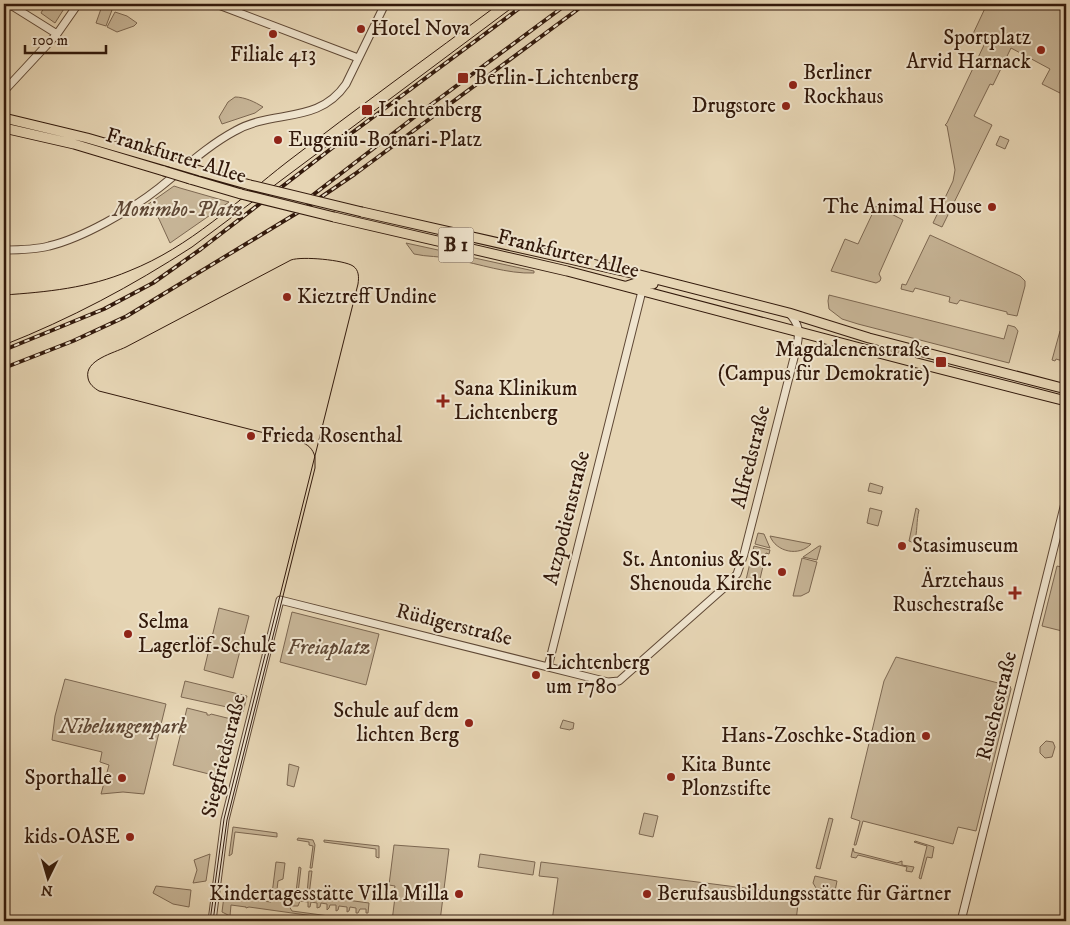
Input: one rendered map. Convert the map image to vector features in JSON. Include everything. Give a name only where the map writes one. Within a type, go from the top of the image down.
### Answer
[{"type":"main road","name":"Frankfurter Allee","points":[[4,118],[87,138],[250,185],[685,286],[789,313],[886,343],[1066,390]]},
{"type":"main road","name":"Frankfurter Allee","points":[[4,128],[74,144],[241,194],[627,286],[1066,401]]},
{"type":"main road","points":[[627,286],[639,282],[667,288],[685,286]]},
{"type":"main road","points":[[642,290],[649,287],[673,293],[680,291],[685,286]]},
{"type":"main road","points":[[685,286],[690,303]]},
{"type":"street","points":[[9,4],[57,34]]},
{"type":"street","points":[[4,91],[57,34],[78,4]]},
{"type":"street","points":[[216,4],[358,58]]},
{"type":"street","points":[[4,250],[48,247],[69,239],[99,225],[148,197],[234,131],[251,124],[310,111],[324,106],[340,92],[384,4]]},
{"type":"street","name":"Atzpodienstraße","points":[[548,667],[642,290]]},
{"type":"street","points":[[789,313],[797,322],[800,332]]},
{"type":"street","name":"Alfredstraße","points":[[619,681],[730,583],[737,574],[744,554],[800,332]]},
{"type":"street","name":"Ruschestraße","points":[[961,921],[1066,500]]},
{"type":"street","name":"Rüdigerstraße","points":[[280,600],[608,682],[619,681]]},
{"type":"street","name":"Siegfriedstraße","points":[[212,921],[224,826],[280,600]]},
{"type":"green space","points":[[46,4],[67,4],[55,23],[41,13]]},
{"type":"green space","points":[[987,4],[1066,4],[1066,96],[1042,84],[1050,69],[1011,48],[993,85],[990,84],[974,116],[992,125],[942,227],[933,223],[953,181],[955,170],[947,126],[945,125],[985,43],[972,36]]},
{"type":"green space","points":[[102,6],[112,10],[106,26],[96,23]]},
{"type":"green space","points":[[115,12],[127,16],[137,23],[134,26],[117,32],[107,27]]},
{"type":"green space","points":[[235,97],[250,100],[263,107],[255,113],[222,124],[219,117],[228,102]]},
{"type":"green space","points":[[1000,136],[1009,140],[1005,149],[996,145]]},
{"type":"green space","name":"Monimbo-Platz","points":[[174,186],[229,202],[170,243],[159,219],[147,205]]},
{"type":"green space","points":[[876,206],[903,220],[879,274],[880,281],[876,283],[831,271],[845,239],[858,244]]},
{"type":"green space","points":[[930,235],[1020,276],[1025,281],[1025,286],[1017,316],[960,300],[957,304],[949,302],[950,297],[915,288],[913,292],[901,289],[902,284],[906,285]]},
{"type":"green space","points":[[406,243],[534,271],[534,273],[514,272],[448,258],[414,254]]},
{"type":"green space","points":[[829,295],[1004,339],[1008,325],[1015,327],[1018,331],[1009,363],[842,319],[829,309]]},
{"type":"green space","points":[[1060,331],[1066,332],[1066,362],[1056,359],[1055,361],[1052,360]]},
{"type":"green space","points":[[870,483],[883,487],[881,494],[868,491]]},
{"type":"green space","points":[[870,508],[882,511],[878,526],[867,523]]},
{"type":"green space","points":[[916,508],[919,510],[914,543],[909,541]]},
{"type":"green space","points":[[758,533],[764,534],[770,548],[755,544]]},
{"type":"green space","points":[[770,536],[811,544],[800,550],[788,551],[777,546]]},
{"type":"green space","points":[[754,546],[770,550],[769,554],[766,553],[760,579],[763,580],[763,588],[745,584]]},
{"type":"green space","points":[[821,546],[817,560],[803,557]]},
{"type":"green space","points":[[802,558],[817,562],[809,592],[801,596],[793,596]]},
{"type":"green space","points":[[1057,566],[1066,568],[1066,632],[1042,626]]},
{"type":"green space","points":[[219,608],[249,616],[233,678],[204,670]]},
{"type":"green space","name":"Freiaplatz","points":[[292,612],[379,634],[366,685],[280,662]]},
{"type":"green space","name":"Hans-Zoschke-Stadion","points":[[896,657],[1010,686],[1011,689],[976,831],[958,827],[953,844],[863,821],[856,845],[854,845],[860,821],[851,818],[884,681]]},
{"type":"green space","name":"Nibelungenpark","points":[[65,679],[166,704],[144,794],[123,792],[101,794],[109,765],[100,762],[102,752],[52,740],[55,716]]},
{"type":"green space","points":[[185,681],[247,696],[243,712],[181,697]]},
{"type":"green space","points":[[187,708],[207,713],[207,715],[211,714],[231,719],[217,776],[173,765]]},
{"type":"green space","points":[[563,720],[574,723],[573,729],[560,728]]},
{"type":"green space","points":[[1046,741],[1053,742],[1055,747],[1052,757],[1045,758],[1040,753],[1040,747]]},
{"type":"green space","points":[[289,764],[299,767],[294,787],[287,785]]},
{"type":"green space","points":[[644,813],[658,816],[653,837],[639,834]]},
{"type":"green space","points":[[829,818],[833,819],[820,869],[816,868]]},
{"type":"green space","points":[[233,827],[277,833],[277,837],[235,832],[232,854],[229,856]]},
{"type":"green space","points":[[298,838],[313,840],[315,845],[312,868],[310,868],[313,846],[309,845],[309,842],[297,840]]},
{"type":"green space","points":[[324,840],[379,846],[379,858],[376,857],[376,849],[324,842]]},
{"type":"green space","points":[[915,841],[934,847],[932,858],[927,857],[921,879],[919,878],[927,846]]},
{"type":"green space","points":[[394,845],[449,849],[440,921],[392,921],[395,886],[389,885]]},
{"type":"green space","points":[[853,848],[854,852],[897,863],[902,861],[902,865],[914,867],[912,872],[906,871],[907,867],[858,855],[856,858],[851,857]]},
{"type":"green space","points":[[210,854],[206,881],[193,883],[197,870],[194,860]]},
{"type":"green space","points":[[480,854],[535,862],[533,875],[478,867]]},
{"type":"green space","points":[[276,862],[285,863],[283,879],[278,881],[276,898],[290,899],[291,892],[296,892],[299,867],[301,868],[298,893],[307,894],[309,871],[312,871],[309,895],[369,903],[368,913],[366,913],[366,909],[360,909],[356,913],[356,908],[350,907],[347,912],[347,907],[339,906],[336,911],[336,905],[330,905],[327,910],[327,904],[321,903],[320,907],[317,908],[317,903],[311,902],[310,907],[308,907],[308,902],[300,901],[298,906],[289,906],[292,911],[366,921],[335,919],[231,905],[230,916],[222,912],[224,896],[226,894],[227,897],[271,902]]},
{"type":"green space","points":[[541,862],[799,895],[796,921],[552,921],[558,878],[539,876]]},
{"type":"green space","points":[[815,876],[837,881],[835,891],[816,888],[813,883]]},
{"type":"green space","points":[[156,886],[191,890],[189,907],[173,904],[153,893]]},
{"type":"tram line","points":[[4,295],[52,291],[99,282],[129,271],[172,249],[212,222],[313,142],[499,4]]},
{"type":"tram line","points":[[4,345],[100,301],[192,247],[517,4]]},
{"type":"tram line","points":[[210,921],[224,819],[358,284],[357,272],[353,266],[332,260],[291,260],[126,347],[101,358],[91,366],[88,372],[89,382],[99,391],[300,442],[310,447],[313,452],[314,454],[315,457],[315,468],[227,820],[213,921]]},
{"type":"railway","points":[[4,350],[104,309],[153,283],[201,249],[349,135],[525,4]]},
{"type":"railway","points":[[309,198],[567,4]]},
{"type":"railway","points":[[4,368],[73,341],[127,316],[302,210],[355,174],[585,4]]},
{"type":"place","name":"Hotel Nova","points":[[361,29]]},
{"type":"place","name":"Filiale 413","points":[[273,34]]},
{"type":"place","name":"Sportplatz Arvid Harnack","points":[[1041,50]]},
{"type":"place","name":"Berlin-Lichtenberg","points":[[463,78]]},
{"type":"place","name":"Berliner Rockhaus","points":[[793,85]]},
{"type":"place","name":"Drugstore","points":[[786,106]]},
{"type":"place","name":"Lichtenberg","points":[[367,110]]},
{"type":"place","name":"Eugeniu-Botnari-Platz","points":[[278,140]]},
{"type":"place","name":"The Animal House","points":[[992,207]]},
{"type":"place","name":"Kieztreff Undine","points":[[287,297]]},
{"type":"place","name":"Magdalenenstraße (Campus für Demokratie)","points":[[941,362]]},
{"type":"place","name":"Sana Klinikum Lichtenberg","points":[[443,401]]},
{"type":"place","name":"Frieda Rosenthal","points":[[251,436]]},
{"type":"place","name":"Stasimuseum","points":[[902,546]]},
{"type":"place","name":"St. Antonius & St. Shenouda Kirche","points":[[782,572]]},
{"type":"place","name":"Ärztehaus Ruschestraße","points":[[1015,593]]},
{"type":"place","name":"Selma Lagerlöf-Schule","points":[[128,634]]},
{"type":"place","name":"Lichtenberg um 1780","points":[[536,675]]},
{"type":"place","name":"Schule auf dem lichten Berg","points":[[469,723]]},
{"type":"place","name":"Hans-Zoschke-Stadion","points":[[926,736]]},
{"type":"place","name":"Kita Bunte Plonzstifte","points":[[671,777]]},
{"type":"place","name":"Sporthalle","points":[[122,778]]},
{"type":"place","name":"kids-OASE","points":[[130,837]]},
{"type":"place","name":"Kindertagesstätte Villa Milla","points":[[459,894]]},
{"type":"place","name":"Berufsausbildungsstätte für Gärtner","points":[[647,894]]}]
